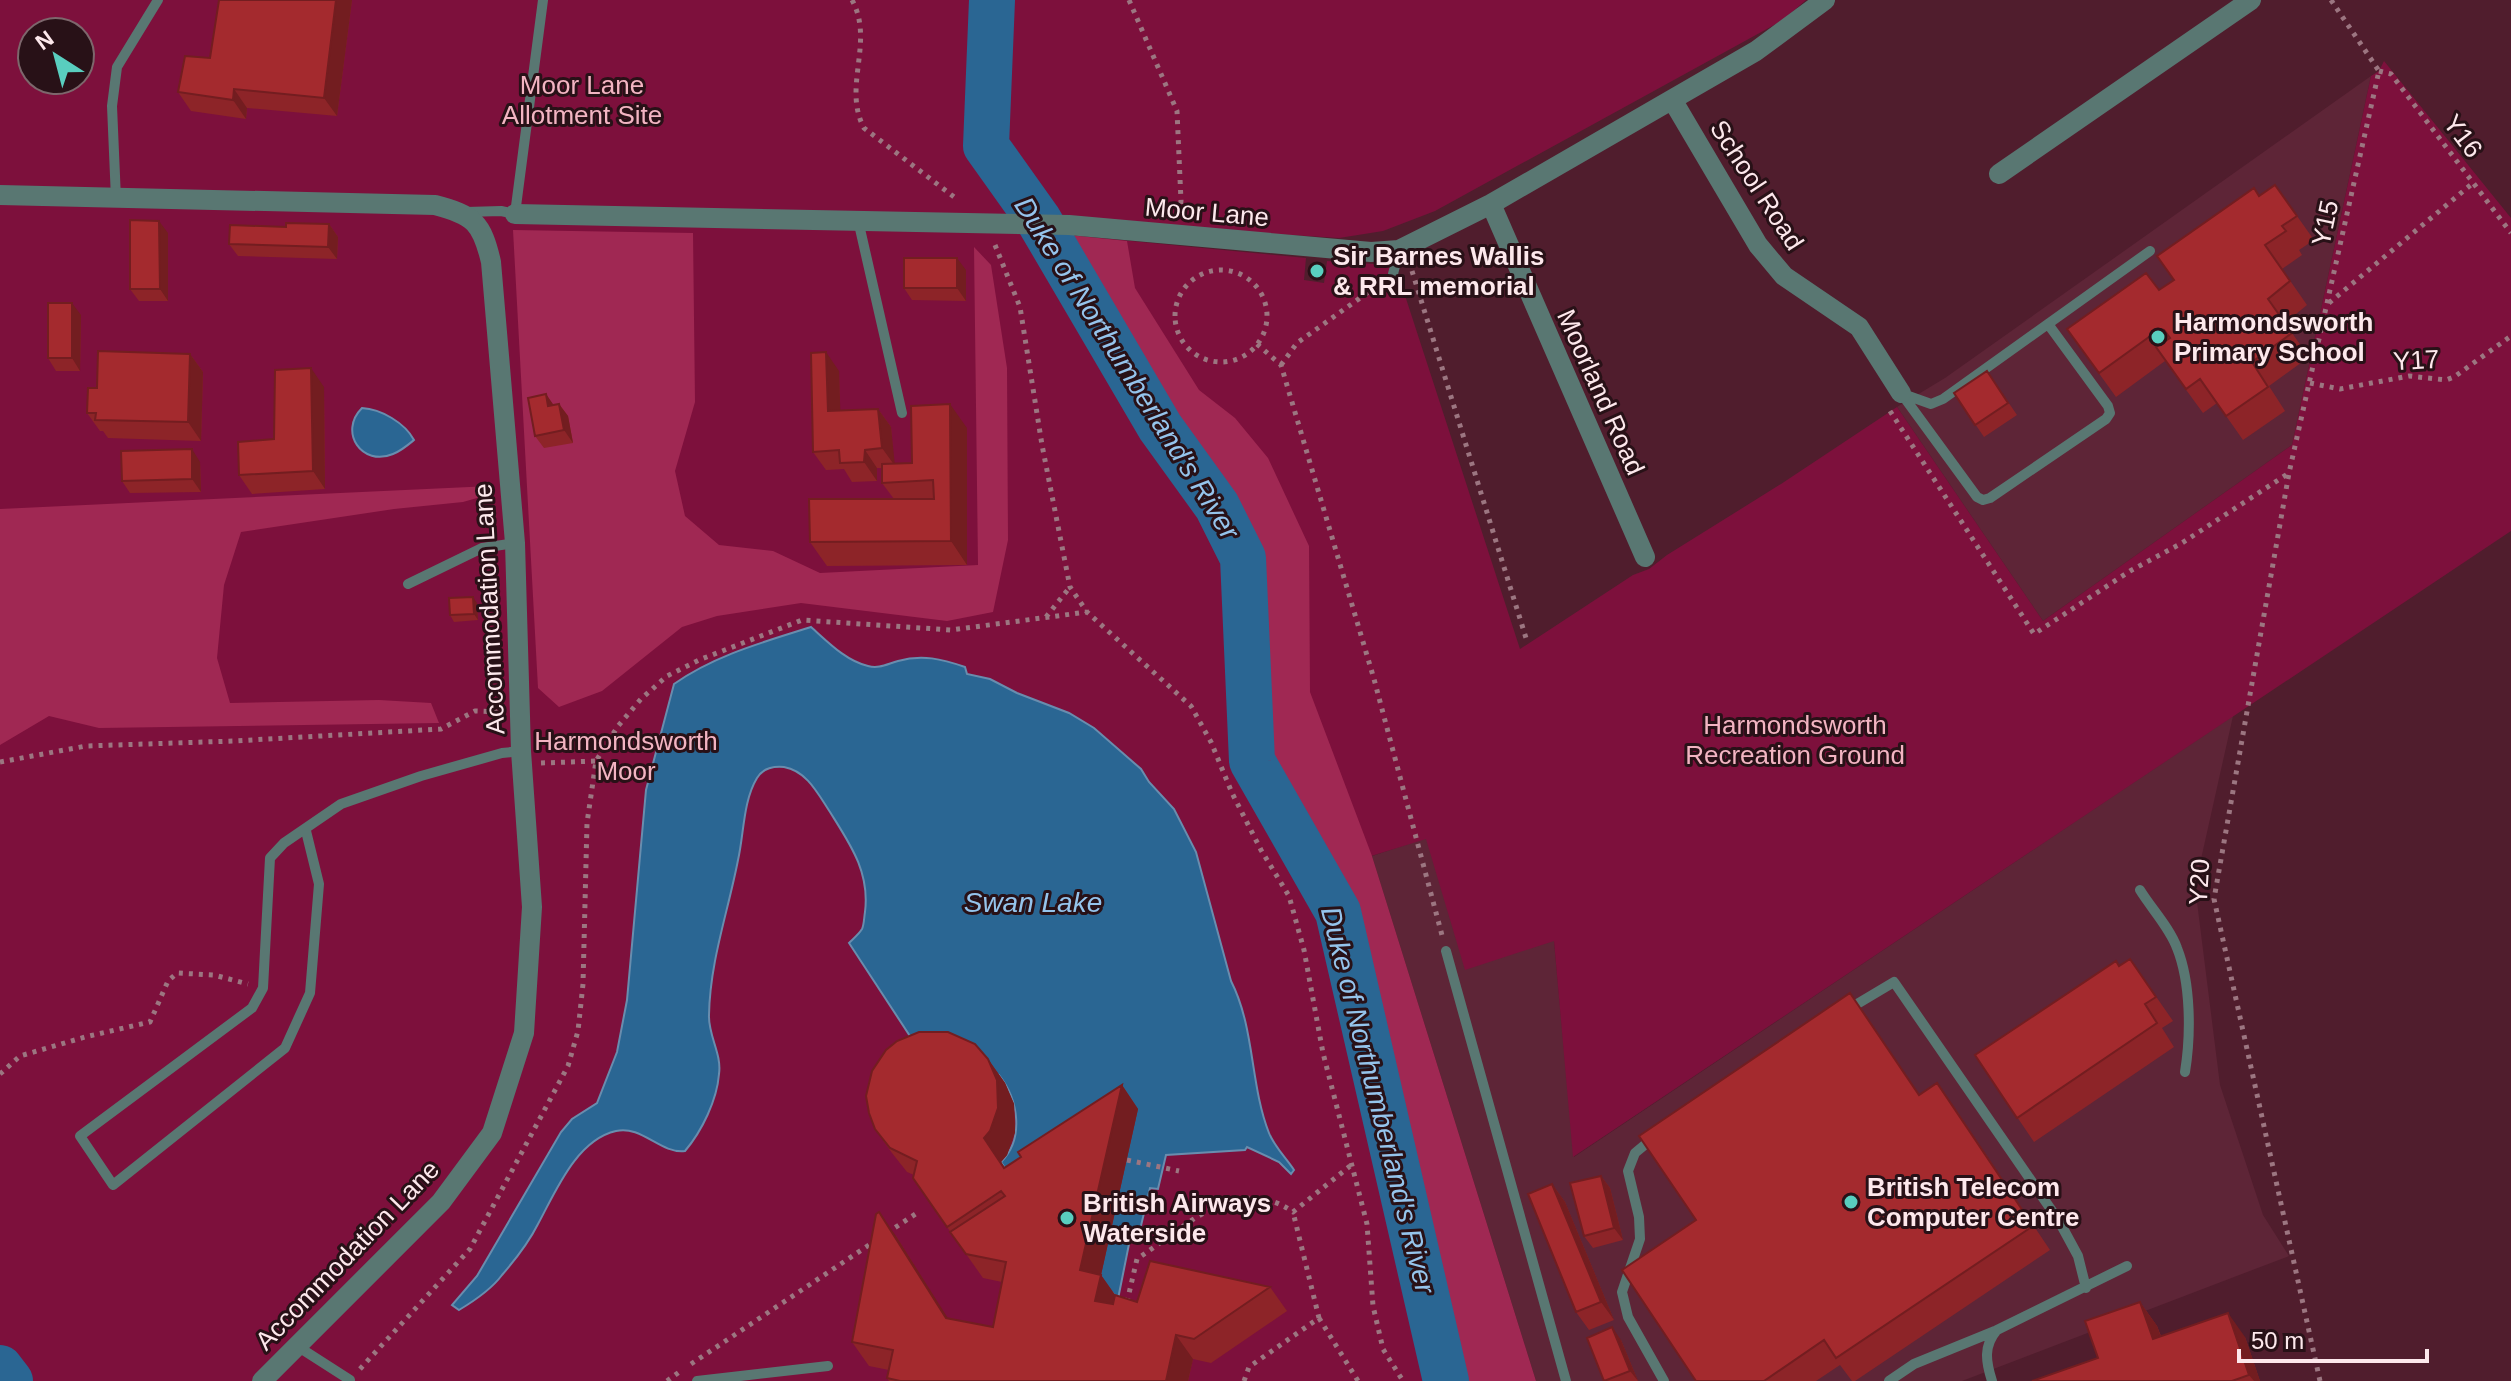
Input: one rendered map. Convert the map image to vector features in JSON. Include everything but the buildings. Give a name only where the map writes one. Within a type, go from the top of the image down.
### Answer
[{"type":"street","name":"Moor Lane","points":[[515,214],[1069,225],[1371,252],[1402,248],[1491,204],[1673,101],[1756,51],[1825,0]]},
{"type":"street","points":[[1999,174],[2251,0]]},
{"type":"street","name":"School Road","points":[[1673,101],[1758,245],[1784,276],[1859,327],[1901,393]]},
{"type":"street","points":[[0,195],[435,205],[460,212]]},
{"type":"street","name":"Moorland Road","points":[[1491,204],[1645,557]]},
{"type":"street","name":"Accommodation Lane","points":[[262,1381],[441,1202],[492,1133],[524,1033],[532,907],[529,750],[521,712],[515,543],[491,262],[479,226],[460,212]]},
{"type":"lane","points":[[116,199],[112,106],[117,67],[158,0]]},
{"type":"lane","points":[[460,212],[501,211],[515,214],[543,0]]},
{"type":"lane","points":[[858,220],[902,413]]},
{"type":"lane","points":[[1393,274],[1402,248]]},
{"type":"lane","points":[[1901,393],[1919,402],[1938,402],[2150,251]]},
{"type":"lane","points":[[1901,393],[1977,497],[1983,500],[1990,498],[2106,419],[2110,413],[2048,324]]},
{"type":"lane","points":[[408,584],[482,548],[515,543]]},
{"type":"lane","points":[[306,831],[319,884],[310,993],[285,1048],[113,1185],[80,1136],[252,1008],[263,988],[270,858],[284,843],[306,831],[341,804],[421,776],[502,753],[529,750]]},
{"type":"lane","points":[[2140,890],[2177,947],[2188,999],[2190,1042],[2185,1072]]},
{"type":"lane","points":[[1446,951],[1566,1381]]},
{"type":"lane","points":[[1836,1017],[1894,982],[2059,1221],[2078,1256],[2086,1288]]},
{"type":"lane","points":[[1660,1133],[1641,1147],[1631,1161],[1629,1179],[1639,1217],[1640,1239],[1622,1292],[1628,1317],[1664,1381]]},
{"type":"lane","points":[[1889,1381],[1914,1364],[1997,1330],[2127,1266]]},
{"type":"lane","points":[[1992,1381],[1986,1350],[1997,1330]]},
{"type":"lane","points":[[297,1346],[350,1380]]},
{"type":"lane","points":[[697,1381],[828,1366]]},
{"type":"path","points":[[852,0],[862,28],[855,90],[864,128],[957,198],[994,242],[1020,307],[1042,445],[1070,587],[1087,612],[1191,706],[1261,850],[1289,896],[1304,950],[1323,1053],[1367,1224],[1373,1306],[1383,1349],[1403,1381]]},
{"type":"path","points":[[1129,0],[1177,111],[1181,201],[1177,235]]},
{"type":"path","name":"Y16","points":[[2331,0],[2379,71],[2391,74],[2511,233]]},
{"type":"path","name":"Y15","points":[[2310,383],[2379,71]]},
{"type":"path","points":[[2328,303],[2473,183]]},
{"type":"path","points":[[1402,248],[1526,638]]},
{"type":"path","points":[[1225,269],[1253,281],[1267,308],[1267,324],[1257,344],[1239,359],[1224,362],[1209,361],[1195,355],[1184,345],[1174,316],[1184,287],[1195,277],[1225,269]]},
{"type":"path","points":[[1281,365],[1297,343],[1393,274]]},
{"type":"path","name":"Y17","points":[[2310,383],[2340,389],[2409,376],[2446,380],[2511,336]]},
{"type":"path","points":[[1257,344],[1281,365],[1374,679],[1446,951]]},
{"type":"path","name":"Y20","points":[[2310,383],[2289,473],[2214,899],[2320,1381]]},
{"type":"path","points":[[1901,393],[1890,411],[2034,634],[2289,473]]},
{"type":"path","points":[[1046,618],[1070,587]]},
{"type":"path","points":[[350,1380],[470,1249],[568,1066],[578,1031],[583,984],[587,823],[596,761],[618,726],[641,699],[667,676],[699,660],[802,620],[951,630],[1087,612]]},
{"type":"path","points":[[0,762],[86,746],[441,729],[475,711],[521,712]]},
{"type":"path","points":[[529,750],[537,763],[596,761]]},
{"type":"path","points":[[0,1074],[20,1056],[150,1022],[168,981],[177,973],[214,975],[263,988]]},
{"type":"path","points":[[1127,1160],[1179,1171]]},
{"type":"path","points":[[1293,1212],[1350,1166]]},
{"type":"path","points":[[1124,1313],[1137,1259],[1227,1202],[1245,1196],[1278,1202],[1293,1212],[1319,1318],[1358,1381]]},
{"type":"path","points":[[667,1381],[917,1213]]},
{"type":"path","points":[[1244,1381],[1249,1367],[1319,1318]]},
{"type":"shaded area","name":"Harmondsworth Primary School","points":[[2371,76],[2292,445],[2043,621],[1897,407],[1945,378]]},
{"type":"shaded area","points":[[513,230],[693,233],[695,402],[675,471],[685,516],[719,545],[773,551],[820,573],[978,565],[974,247],[991,265],[1007,368],[1008,540],[993,612],[947,621],[801,603],[717,616],[682,627],[602,691],[559,707],[538,688]]},
{"type":"shaded area","points":[[1059,234],[1127,241],[1135,288],[1199,390],[1235,418],[1268,458],[1309,546],[1310,692],[1372,856],[1536,1381],[1455,1381],[1345,911],[1266,758],[1257,556],[1236,515]]},
{"type":"shaded area","points":[[491,486],[484,496],[463,502],[241,532],[224,585],[217,658],[230,703],[379,700],[431,703],[439,723],[99,728],[49,716],[0,745],[0,509]]},
{"type":"shaded area","points":[[2233,716],[2195,886],[2220,1085],[2263,1215],[2289,1256],[1962,1381],[1536,1381],[1372,856],[1426,838],[1554,941],[1574,1157]]},
{"type":"green space","name":"Harmondsworth Moor","points":[[0,0],[1806,0],[1783,20],[1435,211],[1383,231],[1339,238],[1038,219],[1160,427],[1217,506],[1243,558],[1252,761],[1338,912],[1446,1381],[0,1381]]},
{"type":"green space","name":"Harmondsworth Recreation Ground","points":[[2384,61],[2511,218],[2511,531],[1573,1157],[1554,941],[1465,970],[1426,839],[1326,870],[1266,758],[1257,556],[1236,515],[1059,234],[1306,258],[1304,280],[1324,283],[1327,261],[1389,265],[1399,277],[1520,649],[1897,407],[2043,621],[2292,445],[2371,76],[2379,71]]},
{"type":"water","points":[[362,408],[392,418],[414,440],[396,453],[382,457],[363,451],[353,437],[352,427]]},
{"type":"water","name":"Swan Lake","points":[[811,627],[860,664],[879,667],[924,658],[965,667],[967,674],[990,679],[1069,713],[1094,728],[1141,769],[1174,809],[1196,852],[1249,1037],[1263,1115],[1271,1138],[1294,1170],[1291,1174],[1279,1162],[1247,1147],[1245,1150],[1166,1155],[1158,1189],[1150,1188],[1140,1230],[1132,1229],[1118,1299],[1021,1193],[1001,1162],[1013,1142],[1016,1118],[1011,1095],[999,1075],[925,1059],[849,943],[862,929],[865,912],[864,884],[857,859],[811,784],[792,769],[772,767],[759,775],[749,797],[716,956],[709,1015],[719,1059],[719,1074],[712,1105],[703,1125],[685,1151],[667,1148],[643,1135],[625,1130],[602,1136],[589,1145],[568,1169],[512,1263],[488,1290],[459,1310],[452,1305],[477,1276],[561,1132],[572,1119],[597,1103],[617,1052],[627,1000],[646,790],[674,684],[723,657]]},
{"type":"waterway","name":"Duke of Northumberland's River","points":[[992,0],[986,146],[1038,219],[1160,427],[1217,506],[1243,558],[1252,761],[1338,912],[1446,1381]]},
{"type":"waterway","points":[[0,1368],[10,1381]]},
{"type":"place","name":"Sir Barnes Wallis & RRL memorial","points":[[1317,271]]},
{"type":"place","name":"Harmondsworth Primary School","points":[[2158,337]]},
{"type":"place","name":"British Telecom Computer Centre","points":[[1851,1202]]},
{"type":"place","name":"British Airways Waterside","points":[[1067,1218]]},
{"type":"park label","name":"Moor Lane Allotment Site","points":[[582,100]]}]
